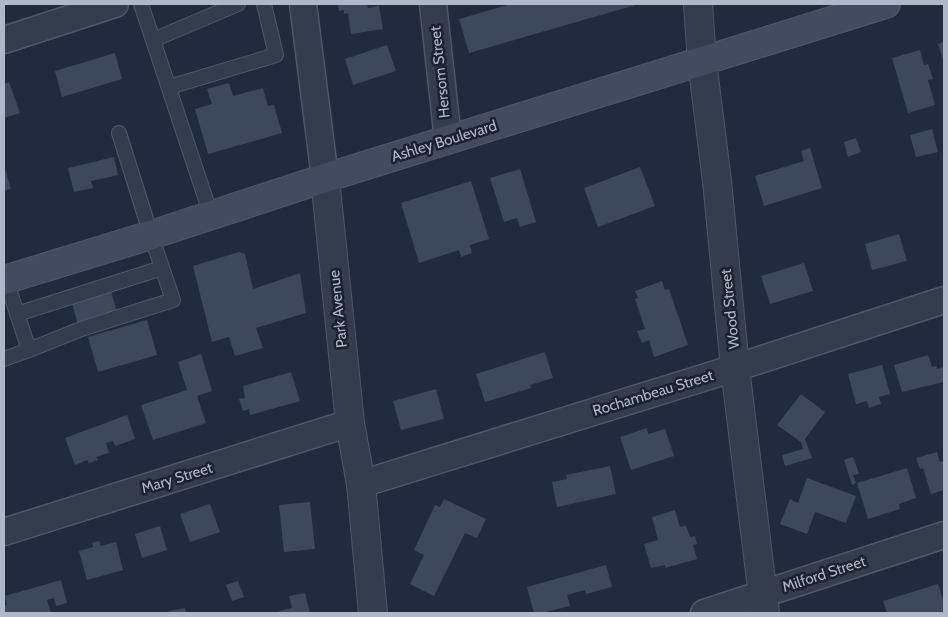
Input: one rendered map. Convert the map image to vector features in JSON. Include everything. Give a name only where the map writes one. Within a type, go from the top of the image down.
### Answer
[{"type":"main road","name":"Ashley Boulevard","points":[[5,280],[151,235],[324,178],[886,4]]},
{"type":"street","points":[[4,40],[115,4]]},
{"type":"street","name":"Park Avenue","points":[[303,4],[350,423],[360,484],[373,613]]},
{"type":"street","name":"Hersom Street","points":[[433,4],[448,140]]},
{"type":"street","name":"Wood Street","points":[[698,4],[702,61],[764,603]]},
{"type":"street","name":"Rochambeau Street","points":[[360,484],[736,368],[944,300]]},
{"type":"street","name":"Mary Street","points":[[4,532],[350,423]]},
{"type":"street","name":"Milford Street","points":[[704,613],[764,603],[944,535]]},
{"type":"lane","points":[[141,4],[211,215]]},
{"type":"lane","points":[[153,40],[238,4]]},
{"type":"lane","points":[[169,87],[276,55],[264,4]]},
{"type":"lane","points":[[4,359],[81,329],[173,300],[119,134]]},
{"type":"lane","points":[[17,314],[162,268]]},
{"type":"lane","points":[[5,280],[29,350]]},
{"type":"building","points":[[338,4],[367,4],[368,8],[379,6],[383,29],[351,34],[348,13],[344,14],[344,10],[339,11]]},
{"type":"building","points":[[511,4],[639,4],[469,53],[459,19]]},
{"type":"building","points":[[944,42],[944,63],[938,44]]},
{"type":"building","points":[[387,45],[396,71],[353,85],[345,59]]},
{"type":"building","points":[[920,50],[924,65],[928,64],[933,79],[928,80],[935,105],[908,113],[892,58]]},
{"type":"building","points":[[115,53],[122,79],[62,97],[55,71]]},
{"type":"building","points":[[9,82],[20,113],[4,118],[4,84]]},
{"type":"building","points":[[229,83],[233,96],[263,88],[268,106],[274,105],[282,133],[208,154],[195,109],[212,104],[207,89]]},
{"type":"building","points":[[932,129],[938,152],[916,157],[910,135]]},
{"type":"building","points":[[856,138],[861,152],[848,157],[844,142]]},
{"type":"building","points":[[810,148],[822,188],[764,206],[755,176],[804,161],[801,151]]},
{"type":"building","points":[[114,157],[118,175],[91,181],[93,188],[74,192],[68,168]]},
{"type":"building","points":[[4,165],[11,189],[4,191]]},
{"type":"building","points":[[640,167],[655,206],[598,227],[584,188]]},
{"type":"building","points":[[520,169],[536,222],[520,227],[517,218],[504,222],[490,178]]},
{"type":"building","points":[[471,181],[489,239],[470,245],[472,253],[461,257],[459,250],[419,263],[401,203]]},
{"type":"building","points":[[899,234],[907,261],[872,270],[865,244]]},
{"type":"building","points":[[239,252],[245,254],[253,289],[300,273],[306,313],[256,328],[263,348],[235,356],[229,337],[212,342],[193,266]]},
{"type":"building","points":[[804,263],[813,291],[770,304],[761,276]]},
{"type":"building","points":[[662,281],[665,290],[669,289],[688,345],[654,357],[649,340],[642,343],[637,331],[645,329],[635,299],[638,298],[635,291]]},
{"type":"building","points":[[110,288],[117,312],[78,324],[71,300]]},
{"type":"building","points":[[147,320],[157,355],[98,372],[88,337]]},
{"type":"building","points":[[545,352],[553,378],[530,385],[531,388],[485,402],[476,374]]},
{"type":"building","points":[[201,354],[212,391],[197,396],[206,423],[153,440],[141,405],[187,390],[178,362]]},
{"type":"building","points":[[928,355],[932,367],[936,366],[937,369],[944,367],[944,382],[902,392],[894,365]]},
{"type":"building","points":[[882,365],[890,394],[879,397],[881,404],[869,408],[867,401],[856,404],[848,374]]},
{"type":"building","points":[[291,372],[300,401],[250,415],[249,409],[243,411],[239,399],[245,398],[243,386]]},
{"type":"building","points":[[436,389],[444,419],[401,430],[393,401]]},
{"type":"building","points":[[801,394],[825,412],[805,439],[812,458],[785,466],[782,455],[803,449],[801,442],[777,425]]},
{"type":"building","points":[[127,415],[135,439],[115,446],[113,441],[106,443],[109,453],[96,457],[98,460],[89,463],[87,460],[75,465],[65,438]]},
{"type":"building","points":[[647,428],[648,434],[665,429],[674,456],[631,470],[620,437]]},
{"type":"building","points":[[937,452],[940,462],[944,461],[944,490],[931,494],[923,468],[920,469],[916,458]]},
{"type":"building","points":[[853,457],[859,474],[853,475],[856,483],[852,485],[844,460]]},
{"type":"building","points":[[610,466],[616,494],[557,507],[552,482],[567,479],[566,475]]},
{"type":"building","points":[[907,468],[916,498],[899,504],[900,509],[868,519],[857,483]]},
{"type":"building","points":[[807,478],[856,496],[846,523],[815,512],[807,534],[780,524],[790,499],[798,503]]},
{"type":"building","points":[[444,499],[486,519],[477,538],[465,533],[434,596],[410,584],[424,555],[414,550],[435,505],[440,507]]},
{"type":"building","points":[[310,502],[315,549],[284,552],[279,505]]},
{"type":"building","points":[[210,504],[220,532],[190,542],[180,514]]},
{"type":"building","points":[[675,510],[680,527],[686,526],[690,537],[695,536],[697,544],[693,545],[697,559],[665,568],[665,565],[651,568],[644,544],[658,540],[652,517]]},
{"type":"building","points":[[160,526],[167,550],[142,558],[135,534]]},
{"type":"building","points":[[99,541],[101,546],[116,542],[123,570],[87,580],[79,551],[93,547],[92,543]]},
{"type":"building","points":[[606,565],[612,587],[586,594],[585,590],[567,595],[570,606],[542,613],[534,613],[527,587]]},
{"type":"building","points":[[61,580],[67,603],[56,606],[54,598],[47,600],[51,613],[4,613],[4,606],[7,605],[5,596]]},
{"type":"building","points":[[238,581],[244,597],[232,601],[226,585]]},
{"type":"building","points":[[938,584],[944,604],[944,611],[935,613],[887,613],[883,601]]},
{"type":"building","points":[[305,593],[310,613],[280,613],[279,611],[292,608],[289,596]]},
{"type":"building","points":[[185,608],[186,613],[169,613],[168,611]]}]
